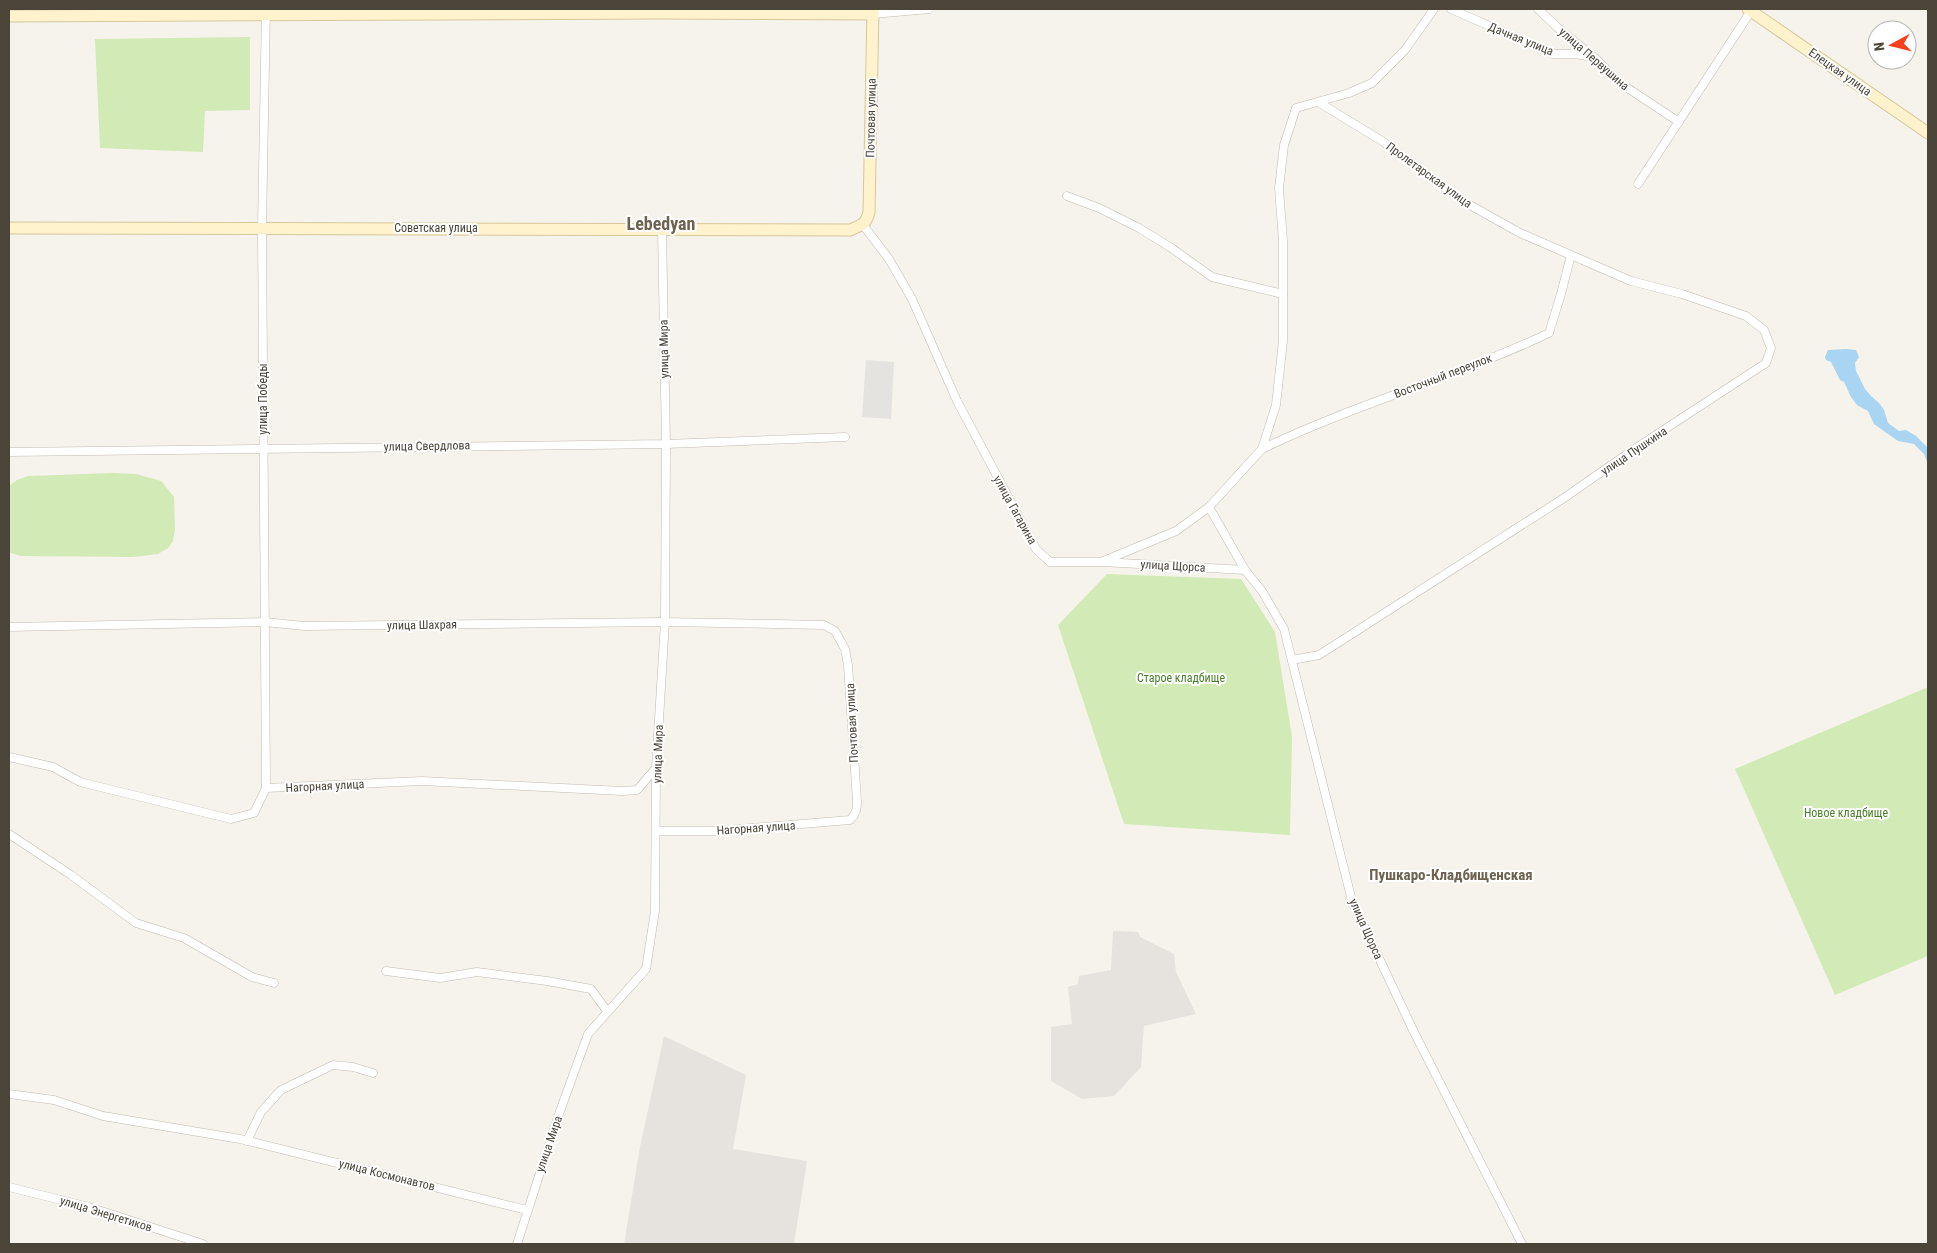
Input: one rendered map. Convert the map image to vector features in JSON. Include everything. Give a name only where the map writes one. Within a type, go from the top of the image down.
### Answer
[{"type":"main road","name":"Елецкая улица","points":[[1750,10],[1928,134]]},
{"type":"main road","points":[[9,16],[266,12],[873,12]]},
{"type":"main road","name":"Почтовая улица","points":[[863,225],[867,220],[870,200],[873,12]]},
{"type":"main road","name":"Советская улица","points":[[9,228],[262,227],[850,230],[863,225]]},
{"type":"street","points":[[873,12],[929,9]]},
{"type":"street","name":"улица Гагарина","points":[[863,225],[889,259],[912,299],[957,401],[1036,550],[1050,562],[1102,562],[1176,531],[1209,507],[1262,449],[1276,405],[1283,341],[1283,241],[1279,188],[1284,145],[1296,108],[1349,93],[1372,83],[1405,50],[1434,9]]},
{"type":"street","name":"Дачная улица","points":[[1451,9],[1553,54],[1576,54],[1594,57]]},
{"type":"street","name":"улица Первушина","points":[[1538,9],[1559,29],[1594,57],[1620,83],[1678,122]]},
{"type":"street","name":"Елецкая улица","points":[[1638,184],[1750,10]]},
{"type":"street","name":"улица Победы","points":[[266,12],[262,227],[266,788]]},
{"type":"street","name":"Пролетарская улица","points":[[1318,102],[1382,141],[1460,200],[1520,233],[1571,256]]},
{"type":"street","points":[[1067,196],[1099,208],[1139,228],[1170,247],[1212,277],[1283,294]]},
{"type":"street","name":"улица Мира","points":[[517,1244],[588,1034],[646,968],[655,911],[656,768],[665,622],[666,444],[662,229]]},
{"type":"street","name":"Восточный переулок","points":[[1262,449],[1292,434],[1473,365],[1549,333],[1562,294],[1571,256]]},
{"type":"street","name":"улица Пушкина","points":[[1292,660],[1319,655],[1564,498],[1633,450],[1766,363],[1772,348],[1764,330],[1746,316],[1682,294],[1632,281],[1571,256]]},
{"type":"street","name":"улица Свердлова","points":[[9,452],[666,444],[845,437]]},
{"type":"street","name":"улица Щорса","points":[[1209,507],[1245,570],[1262,591],[1284,629],[1352,901],[1414,1032],[1522,1244]]},
{"type":"street","name":"улица Щорса","points":[[1102,562],[1245,570]]},
{"type":"street","name":"улица Шахрая","points":[[9,627],[265,622],[304,626],[665,622],[824,625],[835,631]]},
{"type":"street","name":"Почтовая улица","points":[[835,631],[845,649],[848,665],[857,801],[857,810],[854,816]]},
{"type":"street","points":[[9,757],[53,767],[80,782],[231,819],[254,813],[266,788]]},
{"type":"street","name":"Нагорная улица","points":[[266,788],[422,781],[622,791],[637,790],[656,768]]},
{"type":"street","name":"Нагорная улица","points":[[656,831],[716,831],[850,820],[854,816]]},
{"type":"street","points":[[9,834],[72,875],[136,923],[184,938],[252,977],[274,982]]},
{"type":"street","points":[[386,971],[440,978],[477,972],[547,981],[591,989],[607,1011]]},
{"type":"street","points":[[247,1141],[261,1112],[281,1090],[333,1065],[353,1067],[373,1073]]},
{"type":"street","name":"улица Космонавтов","points":[[9,1094],[54,1100],[103,1116],[247,1141],[527,1210]]},
{"type":"street","name":"улица Энергетиков","points":[[9,1187],[88,1206],[203,1244]]},
{"type":"shaded area","points":[[866,360],[894,362],[891,419],[862,417]]},
{"type":"shaded area","points":[[1113,931],[1138,932],[1140,937],[1174,954],[1176,972],[1196,1014],[1144,1026],[1141,1067],[1114,1096],[1082,1099],[1051,1081],[1051,1027],[1072,1024],[1068,987],[1078,984],[1079,976],[1111,970]]},
{"type":"shaded area","points":[[664,1036],[746,1075],[733,1149],[807,1161],[794,1244],[624,1244],[640,1147]]},
{"type":"green space","points":[[250,37],[250,110],[205,111],[203,152],[100,148],[95,39]]},
{"type":"green space","points":[[136,474],[161,481],[174,497],[175,530],[173,541],[168,548],[158,554],[133,557],[21,556],[9,551],[9,486],[17,480],[28,476]]},
{"type":"green space","name":"Старое кладбище","points":[[1107,574],[1241,579],[1275,632],[1292,737],[1290,835],[1124,824],[1058,625]]},
{"type":"green space","name":"Новое кладбище","points":[[1928,687],[1928,956],[1835,995],[1735,769]]},
{"type":"water","points":[[1828,350],[1856,350],[1859,357],[1855,363],[1856,371],[1865,389],[1884,410],[1888,423],[1899,431],[1906,430],[1916,436],[1928,448],[1928,464],[1924,454],[1914,444],[1898,441],[1874,424],[1868,411],[1857,405],[1851,397],[1831,362],[1826,360],[1825,357]]},
{"type":"district","name":"Lebedyan","points":[[661,224]]},
{"type":"district","name":"Пушкаро-Кладбищенская","points":[[1451,875]]}]
